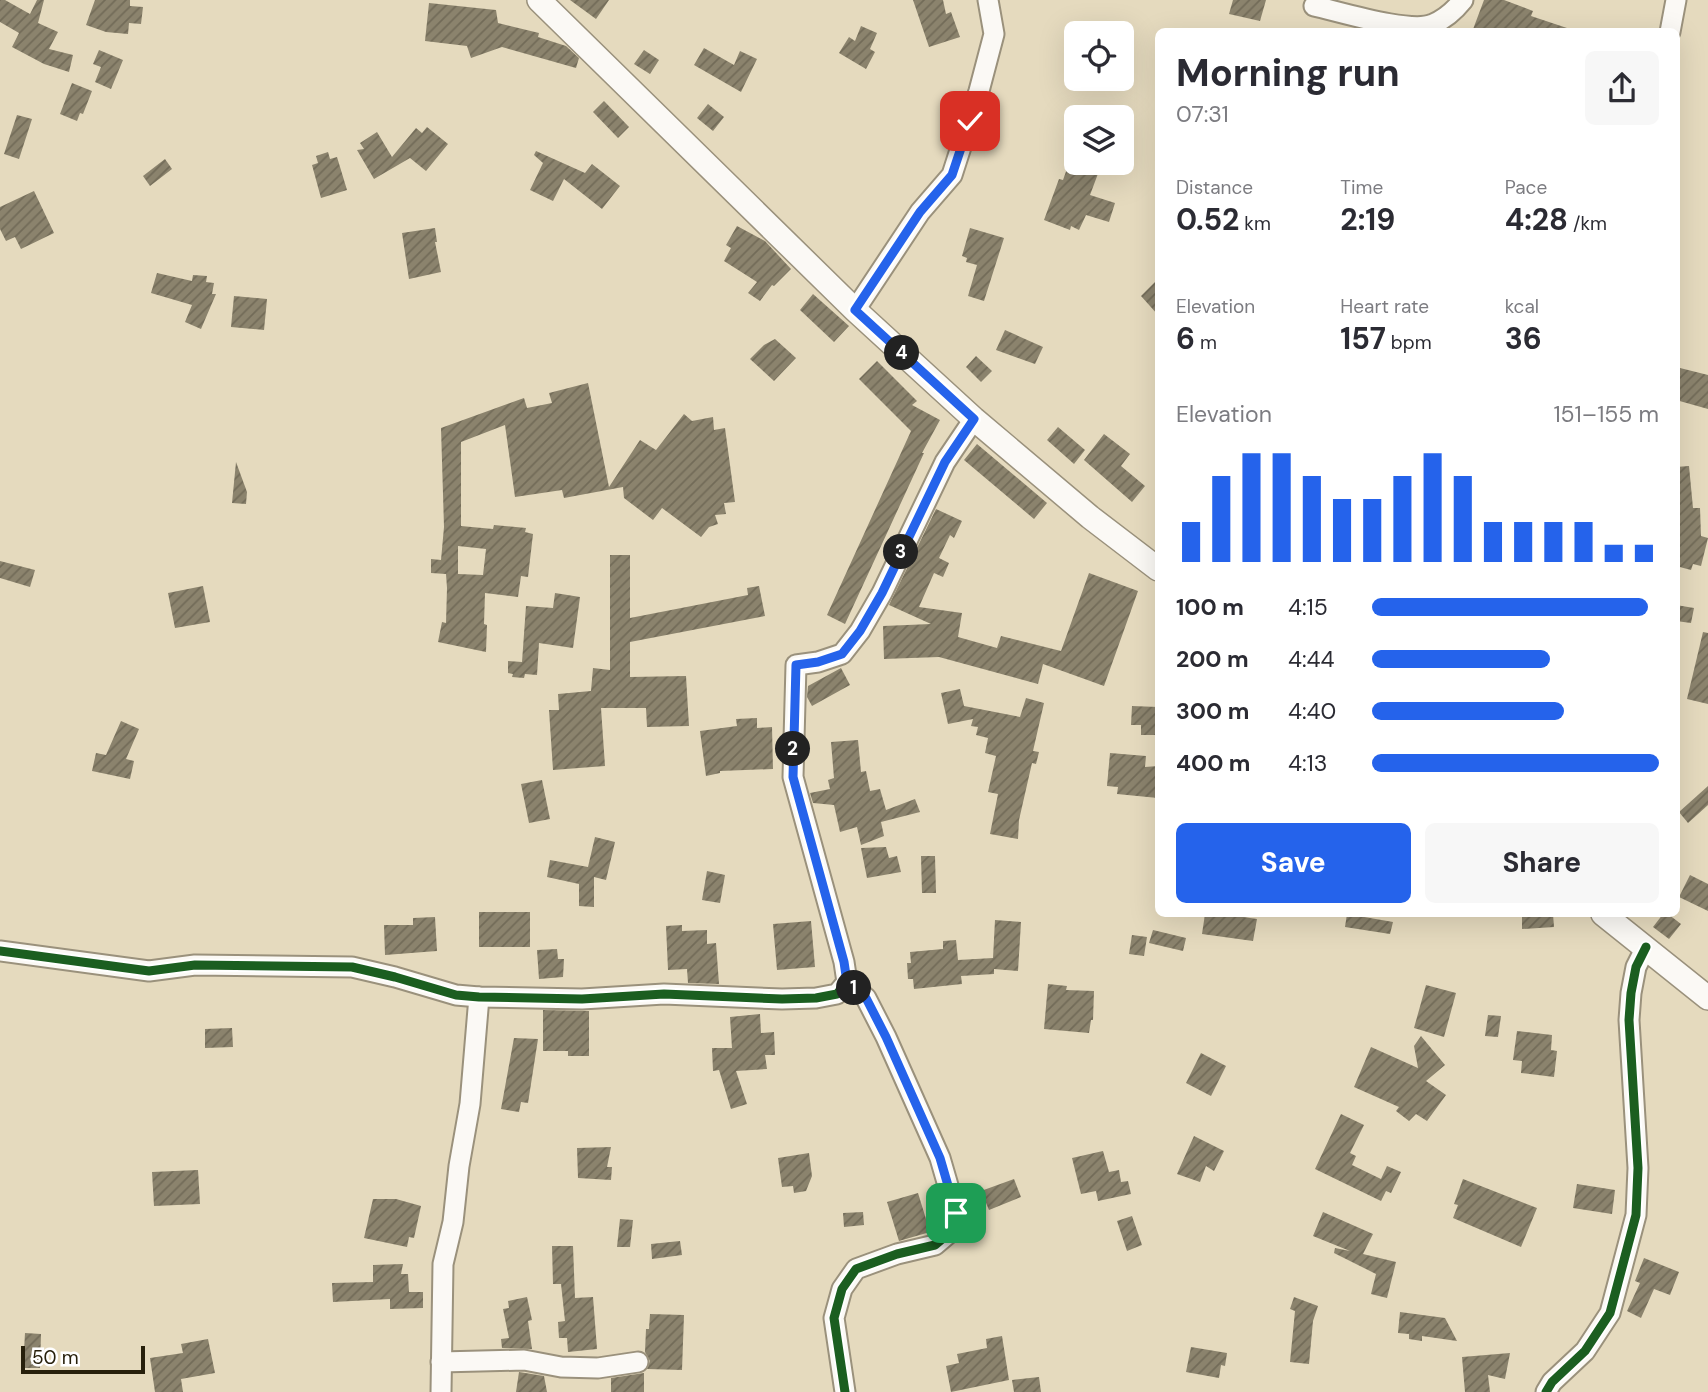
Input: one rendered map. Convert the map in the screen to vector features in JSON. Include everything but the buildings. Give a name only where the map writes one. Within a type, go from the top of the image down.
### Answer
[{"type":"main road","points":[[539,0],[855,310],[974,419],[1155,567]]},
{"type":"main road","points":[[1607,917],[1708,998]]},
{"type":"street","points":[[855,310],[920,212],[952,175],[994,34],[988,0]]},
{"type":"street","points":[[1314,6],[1415,28],[1433,25],[1453,12],[1462,0]]},
{"type":"street","points":[[1671,28],[1676,0]]},
{"type":"street","points":[[845,1392],[834,1318],[842,1289],[856,1269],[897,1254],[934,1245],[955,1228],[956,1213],[940,1158],[886,1037],[866,998],[847,982],[844,962],[793,777],[796,665],[818,662],[842,654],[860,631],[882,593],[945,462],[974,419]]},
{"type":"street","points":[[1546,1392],[1552,1382],[1586,1351],[1610,1313],[1636,1215],[1638,1168],[1629,1020],[1636,967],[1646,947]]},
{"type":"street","points":[[0,951],[149,971],[195,965],[352,967],[456,995],[479,998],[582,999],[664,994],[816,998],[837,994],[847,982]]},
{"type":"street","points":[[441,1392],[443,1264],[453,1222],[470,1104],[479,998]]},
{"type":"street","points":[[441,1362],[524,1360],[561,1367],[598,1368],[638,1362]]},
{"type":"cycle path","points":[[0,951],[149,971],[195,965],[352,967],[456,995],[479,997],[582,999],[664,994],[782,999],[837,994],[847,982],[844,962],[793,777],[796,665],[818,662],[842,654],[860,631],[882,593],[945,462],[974,419]]},
{"type":"cycle path","points":[[1546,1392],[1552,1382],[1585,1351],[1610,1313],[1636,1215],[1638,1168],[1629,1020],[1636,967],[1646,947]]},
{"type":"cycle path","points":[[845,1392],[834,1318],[842,1289],[856,1269],[897,1254],[935,1245],[955,1228],[956,1213],[940,1158],[886,1037],[866,998],[847,982]]},
{"type":"route","points":[[956,1213],[940,1158],[886,1037],[866,998],[847,982],[844,962],[793,777],[796,665],[818,662],[842,654],[860,631],[882,593],[945,462],[974,419],[855,310],[920,212],[952,175],[970,121]]}]
